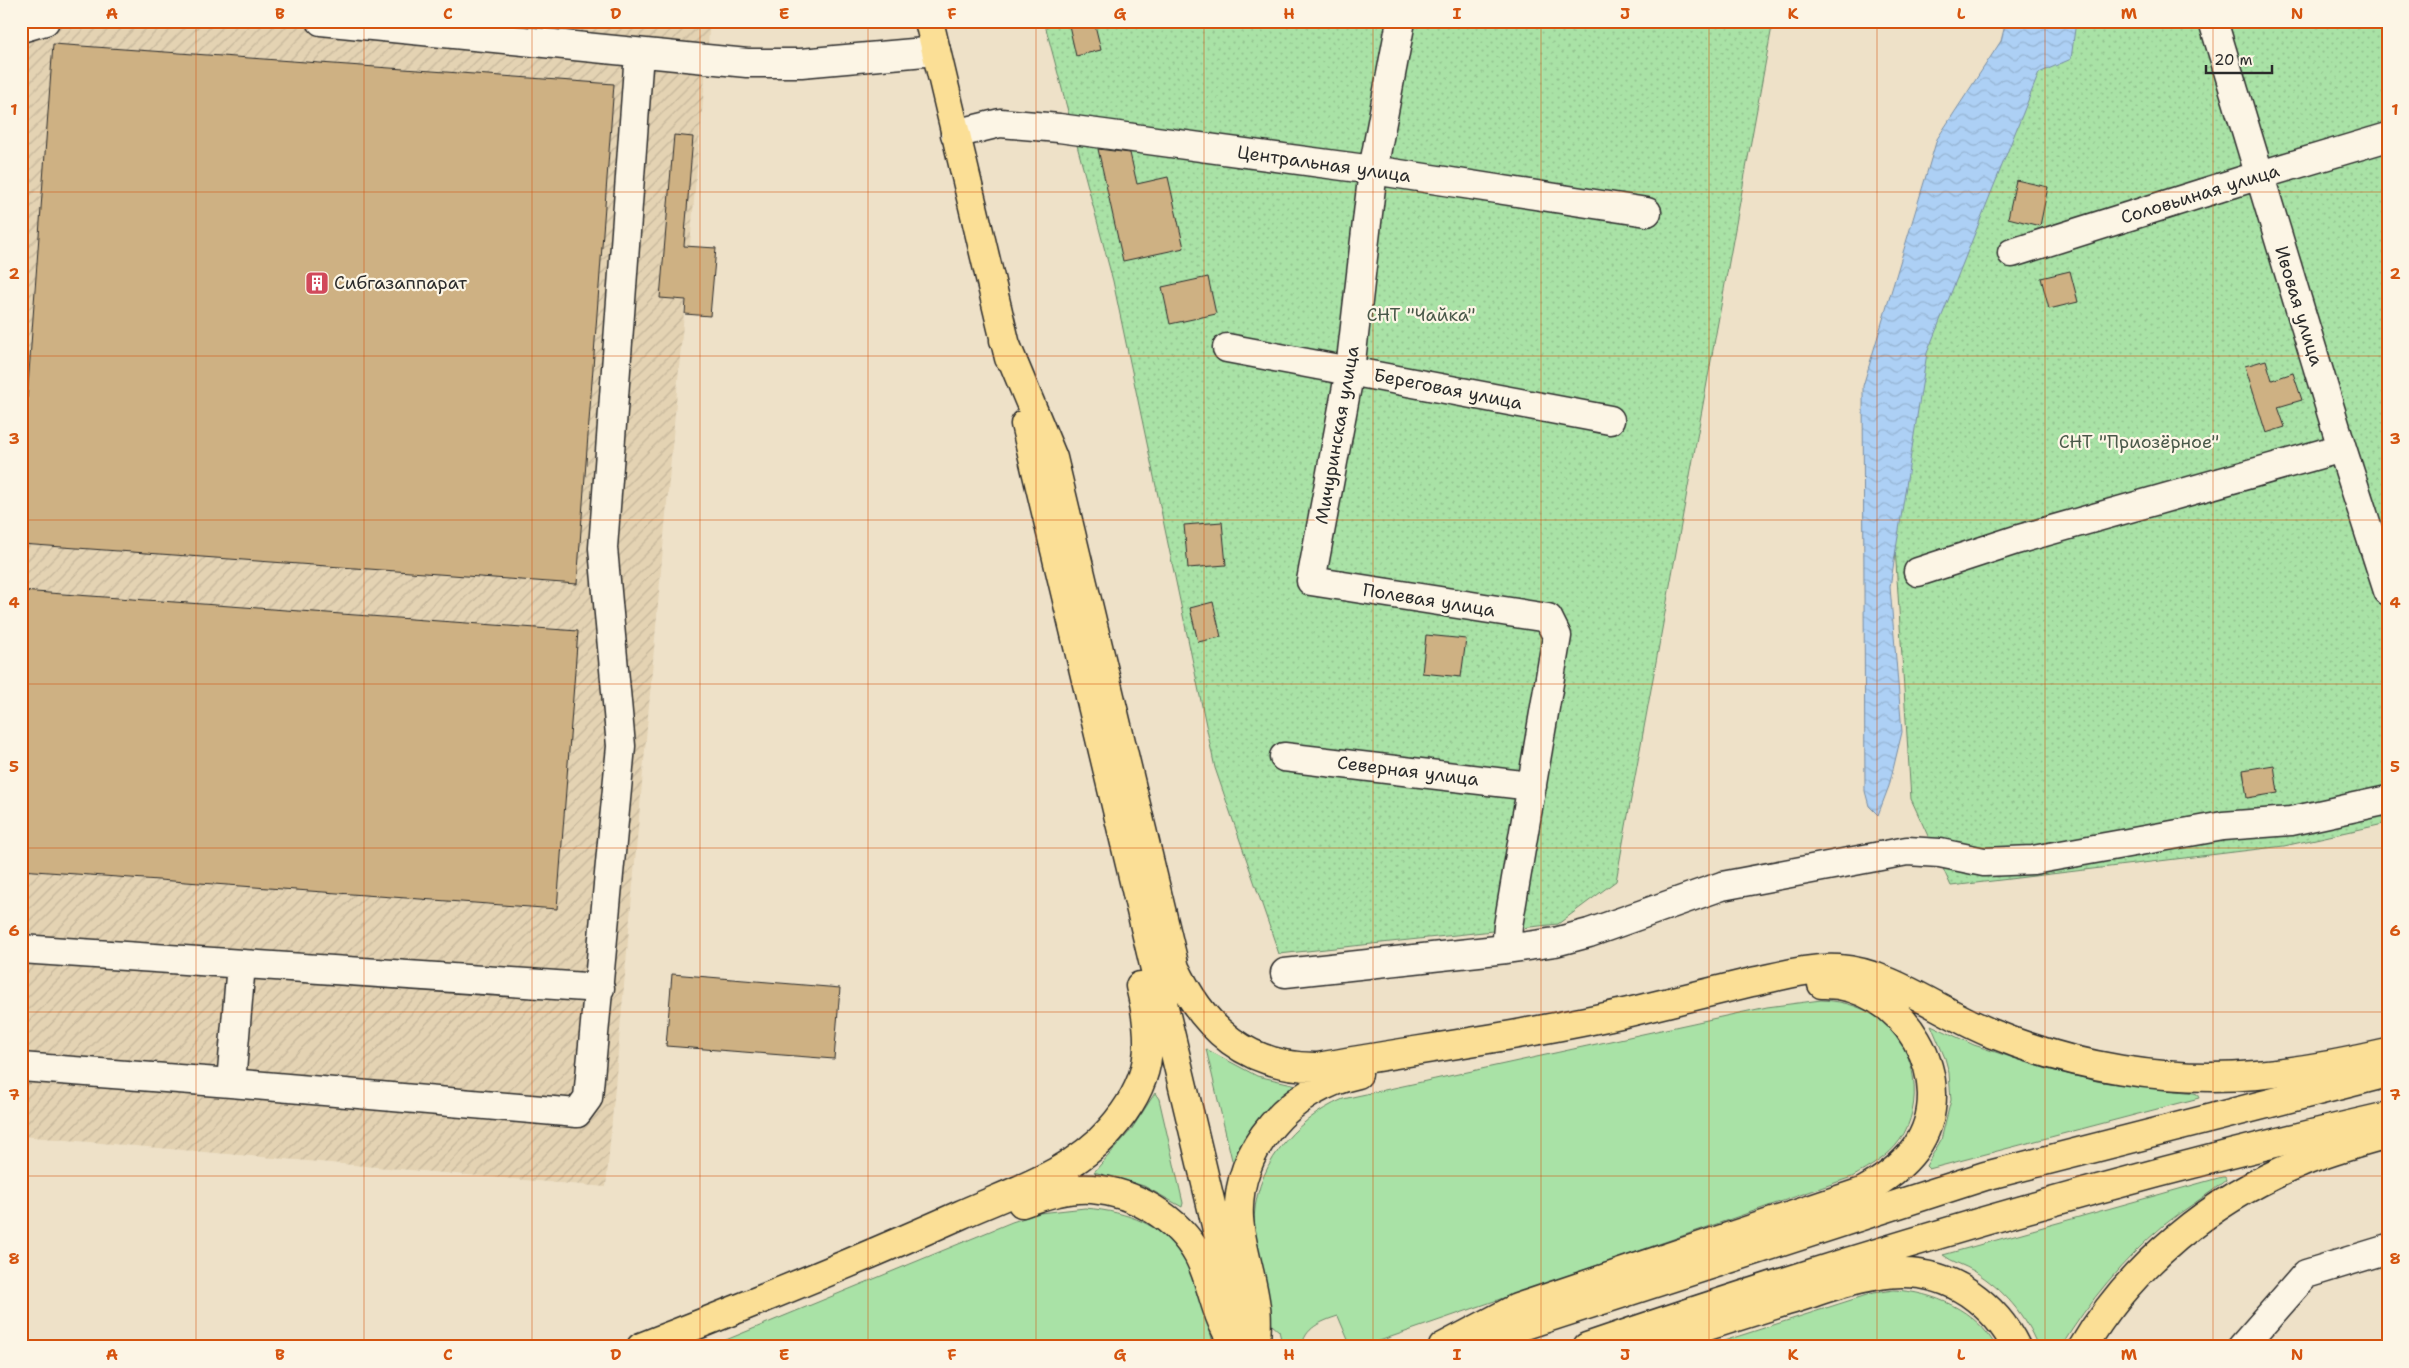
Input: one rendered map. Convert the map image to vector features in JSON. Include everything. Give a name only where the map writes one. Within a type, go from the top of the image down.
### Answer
[{"type":"main road","points":[[929,21],[1245,1347]]},
{"type":"main road","points":[[1004,340],[1053,458],[1176,968],[1189,997],[1202,1015],[1215,1029],[1241,1048],[1274,1062],[1303,1067],[1318,1067],[1516,1034],[1625,1013],[1793,973],[1838,968],[1876,975],[1956,1018],[2007,1040],[2053,1054],[2115,1067],[2192,1076],[2245,1076],[2291,1072],[2388,1053]]},
{"type":"main road","points":[[641,1347],[876,1253],[1073,1162],[1104,1136],[1124,1112],[1137,1088],[1149,1054],[1150,1036],[1145,1007],[1019,477],[1004,340]]},
{"type":"main road","points":[[1443,1347],[1517,1308],[1862,1192],[1895,1171],[1916,1147],[1924,1130],[1930,1112],[1932,1093],[1925,1059],[1918,1040],[1907,1024],[1889,1007],[1856,990],[1825,984],[1808,985],[1706,1003],[1625,1013]]},
{"type":"main road","points":[[1256,1347],[1257,1310],[1242,1235],[1239,1206],[1246,1169],[1263,1136],[1276,1120],[1304,1096],[1346,1076],[1446,1054],[1516,1034]]},
{"type":"main road","points":[[1457,1347],[1985,1176],[2388,1073]]},
{"type":"main road","points":[[1587,1347],[1709,1305],[1996,1216],[2313,1133],[2388,1116]]},
{"type":"main road","points":[[2083,1347],[2104,1316],[2138,1274],[2207,1215],[2263,1180],[2301,1163],[2388,1134]]},
{"type":"main road","points":[[876,1253],[940,1234],[1037,1197],[1075,1190],[1106,1191],[1124,1196],[1155,1210],[1189,1242],[1208,1275],[1220,1320],[1234,1347]]},
{"type":"main road","points":[[1643,1347],[1859,1279],[1902,1272],[1923,1273],[1943,1279],[1962,1288],[1997,1317],[2009,1333],[2016,1347]]},
{"type":"main road","points":[[661,1347],[707,1321]]},
{"type":"street","points":[[21,28],[45,21]]},
{"type":"street","points":[[321,21],[386,24],[640,53],[747,63],[801,63],[936,51]]},
{"type":"street","name":"Мичуринская улица","points":[[1311,581],[1350,370],[1373,170],[1401,21]]},
{"type":"street","name":"Ивовая улица","points":[[2213,21],[2342,448],[2388,591]]},
{"type":"street","points":[[21,1068],[231,1083],[577,1113],[588,1098],[600,988],[621,746],[603,548],[640,53]]},
{"type":"street","name":"Центральная улица","points":[[955,134],[1000,123],[1059,128],[1373,170],[1647,212]]},
{"type":"street","name":"Соловьиная улица","points":[[2012,253],[2388,137]]},
{"type":"street","name":"Береговая улица","points":[[1226,348],[1610,420]]},
{"type":"street","points":[[1918,572],[2016,540],[2342,448]]},
{"type":"street","name":"Полевая улица","points":[[1311,581],[1548,618],[1557,636],[1532,786]]},
{"type":"street","name":"Северная улица","points":[[1284,757],[1532,786]]},
{"type":"street","points":[[1506,949],[1508,926],[1532,786]]},
{"type":"street","points":[[1285,973],[1555,942],[1589,933],[1722,886],[1907,851],[1940,853],[1984,862],[2033,860],[2222,826],[2291,821],[2388,800]]},
{"type":"street","points":[[21,949],[600,988]]},
{"type":"street","points":[[231,1083],[242,964]]},
{"type":"street","points":[[2242,1347],[2306,1274],[2388,1249]]},
{"type":"shaded area","points":[[21,21],[710,21],[606,1187],[21,1136]]},
{"type":"green space","name":"СНТ \"Чайка\"","points":[[1044,21],[1773,21],[1616,881],[1558,924],[1279,954],[1215,768],[1113,281]]},
{"type":"green space","name":"СНТ \"Приозёрное\"","points":[[2029,21],[2388,21],[2388,823],[2284,846],[1951,886],[1911,799],[1886,404]]},
{"type":"green space","points":[[1821,1000],[1855,1006],[1871,1013],[1885,1023],[1896,1035],[1910,1063],[1914,1079],[1914,1095],[1908,1126],[1895,1146],[1872,1165],[1852,1177],[1362,1347],[1351,1347],[1338,1316],[1320,1323],[1310,1330],[1303,1340],[1302,1347],[1283,1347],[1279,1331],[1272,1325],[1254,1234],[1255,1205],[1260,1185],[1279,1149],[1307,1120],[1324,1108],[1343,1099],[1767,1007]]},
{"type":"green space","points":[[1931,1025],[1974,1045],[2047,1069],[2101,1082],[2194,1093],[2199,1098],[1929,1169],[1926,1166],[1941,1140],[1951,1100],[1949,1073],[1945,1058]]},
{"type":"green space","points":[[1206,1049],[1257,1076],[1297,1085],[1234,1162],[1232,1160]]},
{"type":"green space","points":[[1155,1093],[1159,1099],[1183,1203],[1182,1207],[1144,1186],[1094,1172],[1131,1130]]},
{"type":"green space","points":[[2225,1177],[2226,1180],[2179,1213],[2135,1252],[2095,1297],[2061,1347],[2038,1347],[2020,1313],[1995,1286],[1974,1271],[1943,1255]]},
{"type":"green space","points":[[1085,1208],[1117,1213],[1142,1222],[1162,1234],[1177,1250],[1189,1269],[1199,1292],[1214,1347],[709,1347],[1012,1222],[1040,1213]]},
{"type":"green space","points":[[1894,1290],[1924,1295],[1952,1305],[1978,1323],[1996,1347],[1705,1347],[1873,1293]]},
{"type":"water","points":[[2006,21],[2076,21],[2071,59],[2039,73],[1927,353],[1890,587],[1902,732],[1889,786],[1878,815],[1869,806],[1865,791],[1863,386],[1937,139],[2001,41]]},
{"type":"building","points":[[1068,21],[1094,21],[1101,50],[1076,56]]},
{"type":"building","name":"Сибгазаппарат","points":[[53,44],[614,84],[577,584],[21,544],[21,482]]},
{"type":"building","points":[[674,135],[693,137],[684,246],[716,248],[710,316],[685,314],[686,300],[660,298]]},
{"type":"building","points":[[1098,149],[1130,153],[1137,184],[1168,177],[1184,248],[1123,261]]},
{"type":"building","points":[[2016,180],[2048,187],[2040,226],[2008,218]]},
{"type":"building","points":[[2070,271],[2078,302],[2049,309],[2041,278]]},
{"type":"building","points":[[1208,277],[1216,314],[1170,324],[1162,287]]},
{"type":"building","points":[[2266,360],[2272,380],[2293,373],[2302,400],[2278,407],[2285,427],[2266,433],[2245,366]]},
{"type":"building","points":[[1222,522],[1226,565],[1188,568],[1184,525]]},
{"type":"building","points":[[21,591],[578,631],[557,909],[21,870]]},
{"type":"building","points":[[1213,602],[1221,637],[1198,642],[1190,608]]},
{"type":"building","points":[[1426,635],[1466,639],[1461,677],[1422,673]]},
{"type":"building","points":[[2274,765],[2278,793],[2247,798],[2243,770]]},
{"type":"building","points":[[672,974],[840,988],[834,1059],[666,1046]]},
{"type":"place","name":"Сибгазаппарат","points":[[317,283]]}]
